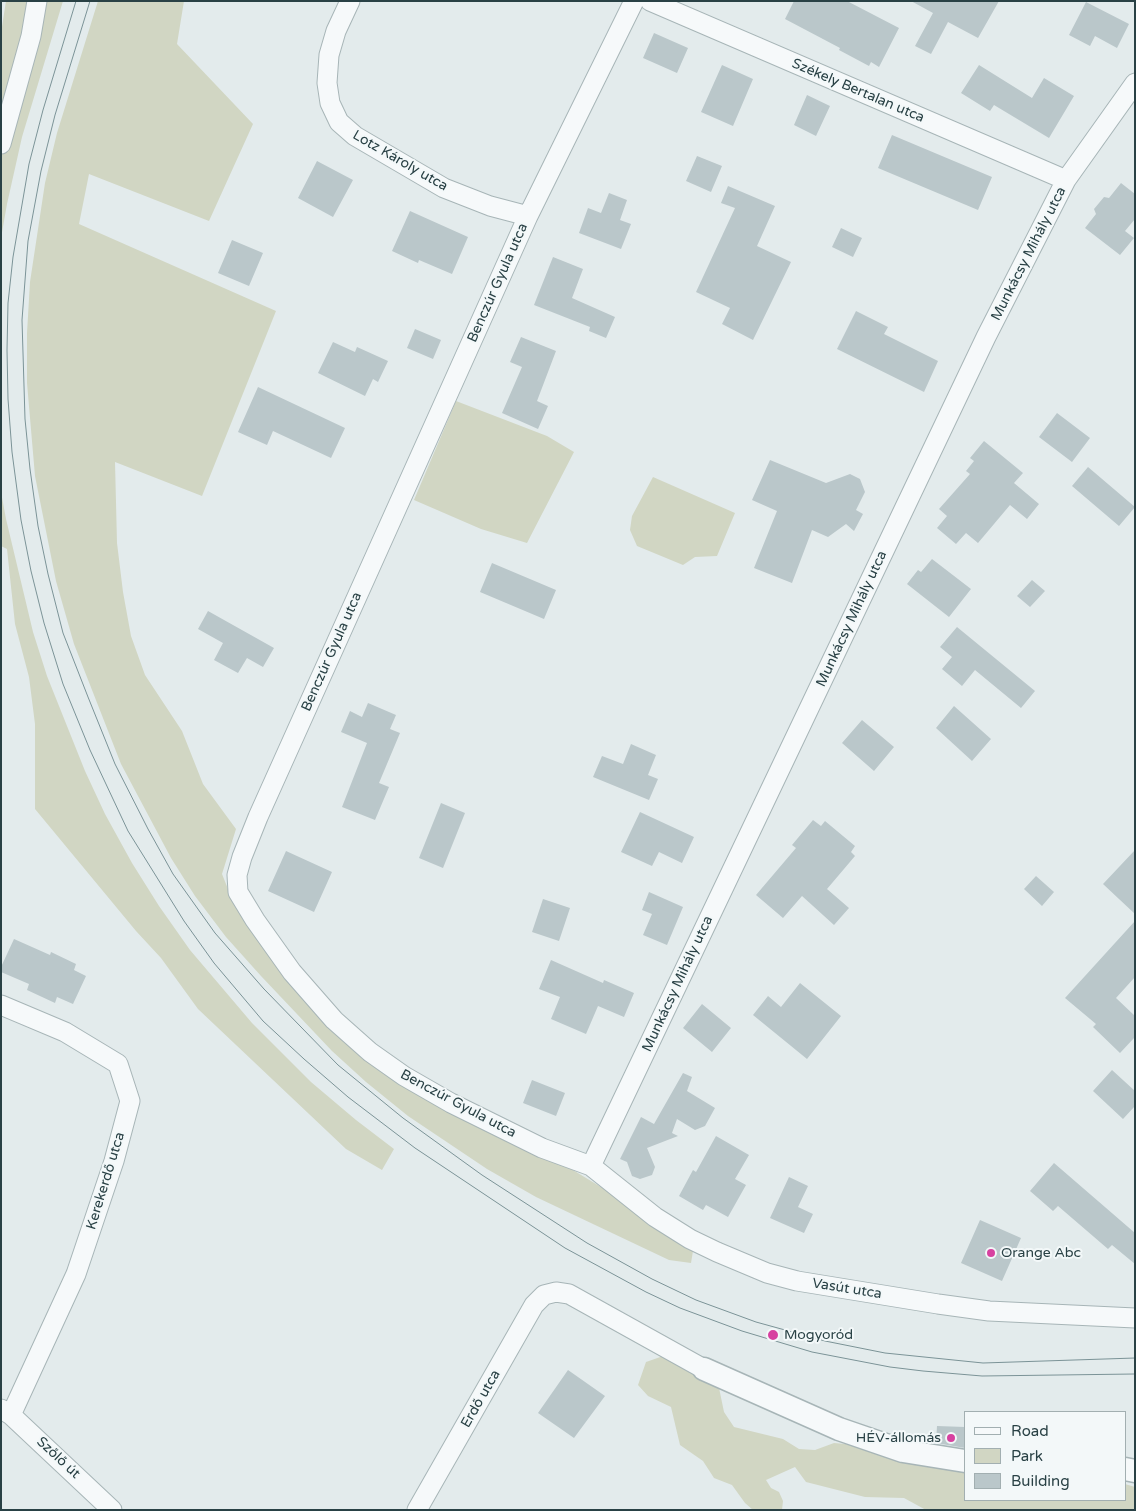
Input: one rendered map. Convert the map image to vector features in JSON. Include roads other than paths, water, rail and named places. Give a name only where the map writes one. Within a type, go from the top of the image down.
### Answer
[{"type":"street","points":[[1,144],[31,36],[38,1]]},
{"type":"street","name":"Lotz Károly utca","points":[[350,1],[328,55],[327,83],[330,103],[339,122],[355,136],[444,188],[490,206],[528,216]]},
{"type":"street","name":"Benczúr Gyula utca","points":[[591,1166],[542,1148],[451,1103],[404,1076],[370,1052],[334,1020],[292,972],[238,892],[237,875],[258,817],[528,216],[634,1]]},
{"type":"street","name":"Székely Bertalan utca","points":[[650,1],[1066,180]]},
{"type":"street","name":"Munkácsy Mihály utca","points":[[591,1166],[986,337],[1066,180],[1135,83]]},
{"type":"street","name":"Kerekerdő utca","points":[[1,1005],[65,1032],[118,1064],[130,1101],[114,1161],[76,1274],[6,1412]]},
{"type":"street","name":"Vasút utca","points":[[591,1166],[654,1217],[690,1239],[767,1273],[797,1281],[981,1310],[1135,1318]]},
{"type":"street","name":"Erdő utca","points":[[417,1510],[534,1304],[549,1293],[563,1292],[569,1294],[704,1368]]},
{"type":"street","points":[[704,1368],[838,1429],[903,1451],[964,1461]]},
{"type":"street","name":"Szőlő út","points":[[6,1412],[112,1510]]},
{"type":"tram line","points":[[76,1],[43,110],[29,164],[13,257],[8,303],[8,399],[12,452],[21,520],[44,623],[63,684],[90,750],[128,831],[184,921],[214,963],[263,1021],[304,1059],[348,1097],[415,1148],[565,1248],[646,1292],[680,1308],[742,1331],[812,1352],[890,1367],[982,1376],[1135,1374]]},
{"type":"tram line","points":[[90,1],[55,115],[41,171],[28,241],[22,320],[25,419],[30,469],[38,526],[63,633],[88,697],[115,764],[148,829],[173,874],[215,933],[264,989],[338,1065],[403,1118],[482,1175],[587,1243],[652,1279],[696,1300],[756,1322],[825,1341],[885,1353],[983,1363],[1135,1358]]},
{"type":"place","name":"Orange Abc","points":[[991,1253]]},
{"type":"place","name":"Mogyoród","points":[[773,1335]]},
{"type":"place","name":"HÉV-állomás","points":[[951,1438]]}]
